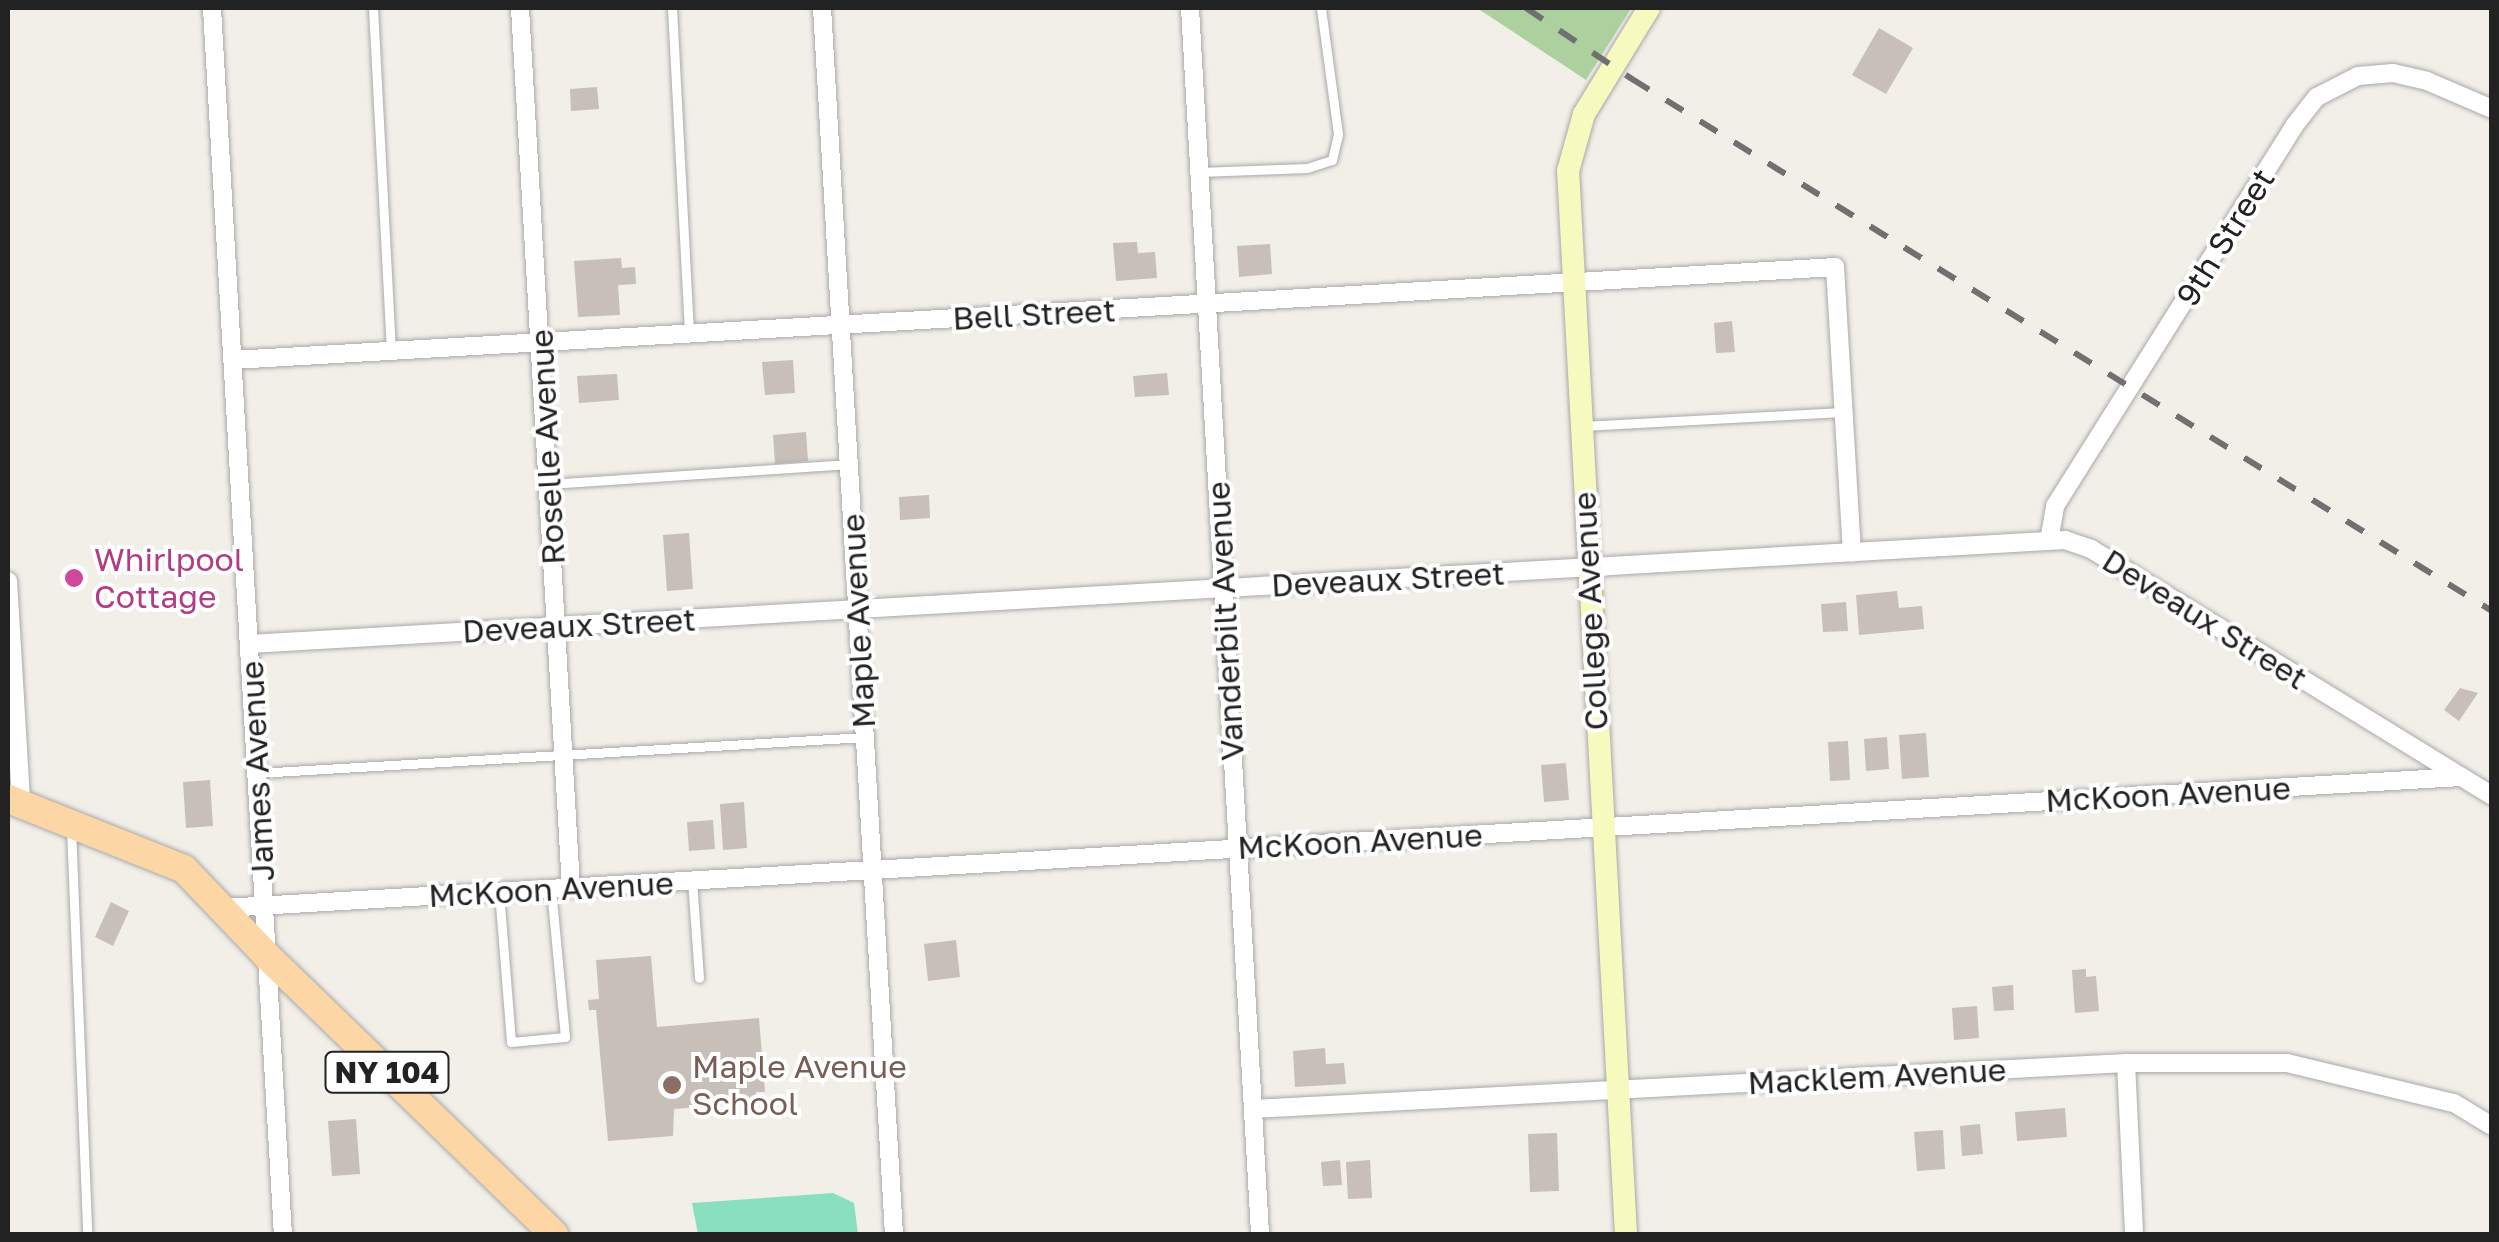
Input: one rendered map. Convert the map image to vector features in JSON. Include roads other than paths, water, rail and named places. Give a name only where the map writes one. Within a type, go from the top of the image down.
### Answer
[{"type":"main road","name":"College Avenue","points":[[1626,1234],[1571,282],[1568,171],[1574,137],[1596,91],[1649,8]]},
{"type":"main road","name":"NY 104","points":[[14,801],[184,869],[528,1222],[554,1234]]},
{"type":"street","name":"James Avenue","points":[[212,8],[284,1234]]},
{"type":"street","name":"Roselle Avenue","points":[[520,8],[572,888]]},
{"type":"street","name":"Maple Avenue","points":[[822,8],[894,1234]]},
{"type":"street","name":"Vanderbilt Avenue","points":[[1190,8],[1260,1234]]},
{"type":"street","name":"9th Street","points":[[2049,541],[2055,506],[2294,126],[2318,97],[2358,76],[2394,73],[2428,81],[2492,109]]},
{"type":"street","name":"Bell Street","points":[[233,360],[1834,267],[1844,412]]},
{"type":"street","points":[[1844,412],[1852,552]]},
{"type":"street","name":"Deveaux Street","points":[[249,644],[2074,542],[2092,549],[2461,777]]},
{"type":"street","points":[[8,582],[14,801]]},
{"type":"street","points":[[2461,777],[2492,796]]},
{"type":"street","name":"McKoon Avenue","points":[[223,908],[2461,777]]},
{"type":"street","points":[[2126,1063],[2134,1234]]},
{"type":"street","name":"Macklem Avenue","points":[[1253,1110],[2126,1063],[2288,1064],[2454,1103],[2492,1126]]},
{"type":"lane","points":[[373,8],[391,351]]},
{"type":"lane","points":[[672,8],[689,334]]},
{"type":"lane","points":[[1200,172],[1307,168],[1332,160],[1338,134],[1321,8]]},
{"type":"lane","points":[[1580,426],[1844,412]]},
{"type":"lane","points":[[549,484],[849,464]]},
{"type":"lane","points":[[257,773],[865,737]]},
{"type":"lane","points":[[71,821],[87,1234]]},
{"type":"lane","points":[[692,880],[699,978]]},
{"type":"lane","points":[[499,892],[511,1042],[565,1037],[551,889]]},
{"type":"railway","points":[[1526,8],[1632,79],[2492,611]]},
{"type":"place","name":"Whirlpool Cottage","points":[[74,578]]},
{"type":"place","name":"Maple Avenue School","points":[[672,1085]]}]
